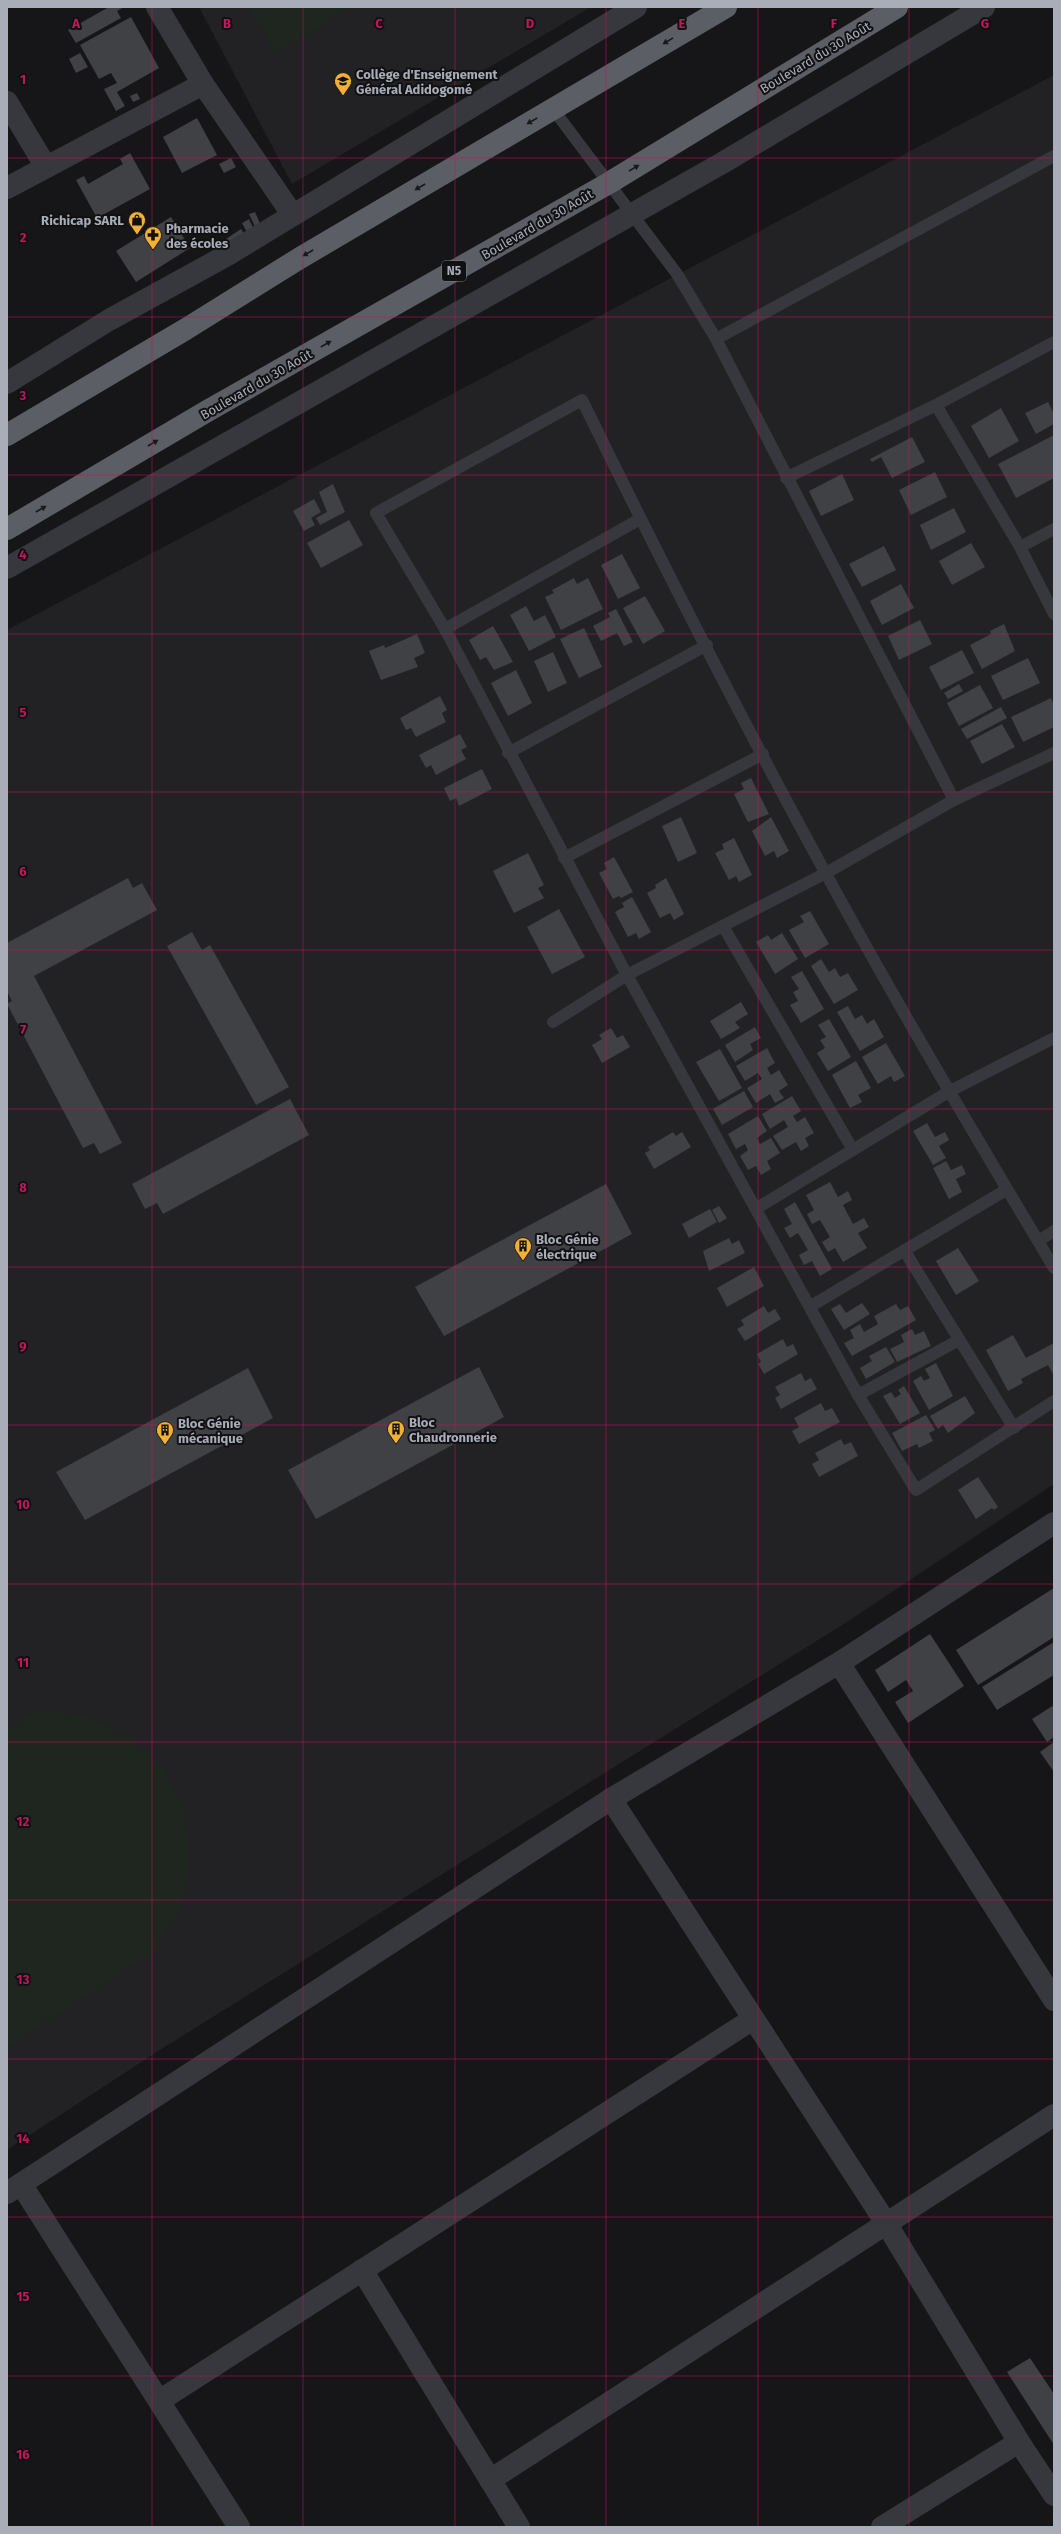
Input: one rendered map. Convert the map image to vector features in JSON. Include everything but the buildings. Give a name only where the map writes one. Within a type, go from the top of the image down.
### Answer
[{"type":"highway","points":[[7,435],[186,329],[300,258],[726,7]]},
{"type":"highway","name":"Boulevard du 30 Août","points":[[7,529],[209,410],[609,183],[897,7]]},
{"type":"street","points":[[156,7],[203,84],[292,214]]},
{"type":"street","points":[[7,383],[110,320],[229,254],[292,214],[636,7]]},
{"type":"street","points":[[7,568],[730,158],[984,7]]},
{"type":"street","points":[[7,188],[203,84]]},
{"type":"street","points":[[7,102],[46,167]]},
{"type":"street","points":[[239,2527],[159,2401],[14,2189],[610,1799],[839,1663],[1054,1524]]},
{"type":"street","points":[[839,1663],[1054,2000]]},
{"type":"street","points":[[610,1799],[886,2223],[1019,2442],[1054,2495]]},
{"type":"street","points":[[159,2401],[753,2018]]},
{"type":"street","points":[[490,2480],[1054,2115]]},
{"type":"street","points":[[362,2270],[519,2527]]},
{"type":"street","points":[[882,2527],[1019,2442]]},
{"type":"lane","points":[[553,109],[677,274],[716,339],[786,478],[954,800]]},
{"type":"lane","points":[[716,339],[1054,156]]},
{"type":"lane","points":[[786,478],[936,405],[1054,342]]},
{"type":"lane","points":[[1054,1268],[1006,1190],[826,873],[640,519],[582,400],[376,513],[445,629],[508,753],[564,858],[811,1306],[858,1395],[916,1490],[1054,1401]]},
{"type":"lane","points":[[936,405],[1020,547],[1054,614]]},
{"type":"lane","points":[[445,629],[640,519]]},
{"type":"lane","points":[[1020,547],[1054,529]]},
{"type":"lane","points":[[508,753],[707,645]]},
{"type":"lane","points":[[553,1022],[628,975],[826,873],[954,800],[1054,752]]},
{"type":"lane","points":[[564,858],[763,754]]},
{"type":"lane","points":[[723,926],[853,1150]]},
{"type":"lane","points":[[757,1208],[950,1091],[1054,1038]]},
{"type":"lane","points":[[811,1306],[1006,1190]]},
{"type":"lane","points":[[1038,1241],[1054,1231]]},
{"type":"lane","points":[[904,1250],[1014,1428]]},
{"type":"lane","points":[[858,1395],[959,1340]]},
{"type":"shaded area","name":"Collège d'Enseignement Général Adidogomé","points":[[199,7],[591,7],[292,184]]},
{"type":"shaded area","points":[[249,7],[353,7],[276,53]]},
{"type":"shaded area","points":[[1054,75],[1054,1484],[847,1622],[155,2053],[7,2150],[7,630]]},
{"type":"shaded area","points":[[37,1710],[86,1715],[129,1736],[164,1770],[185,1814],[190,1863],[179,1911],[152,1952],[7,2048],[7,1729]]},
{"type":"place","name":"Collège d'Enseignement Général Adidogomé","points":[[343,96]]},
{"type":"place","name":"Richicap SARL","points":[[137,235]]},
{"type":"place","name":"Pharmacie des écoles","points":[[153,250]]},
{"type":"place","name":"Bloc Génie électrique","points":[[523,1261]]},
{"type":"place","name":"Bloc Chaudronnerie","points":[[396,1444]]},
{"type":"place","name":"Bloc Génie mécanique","points":[[165,1445]]}]
